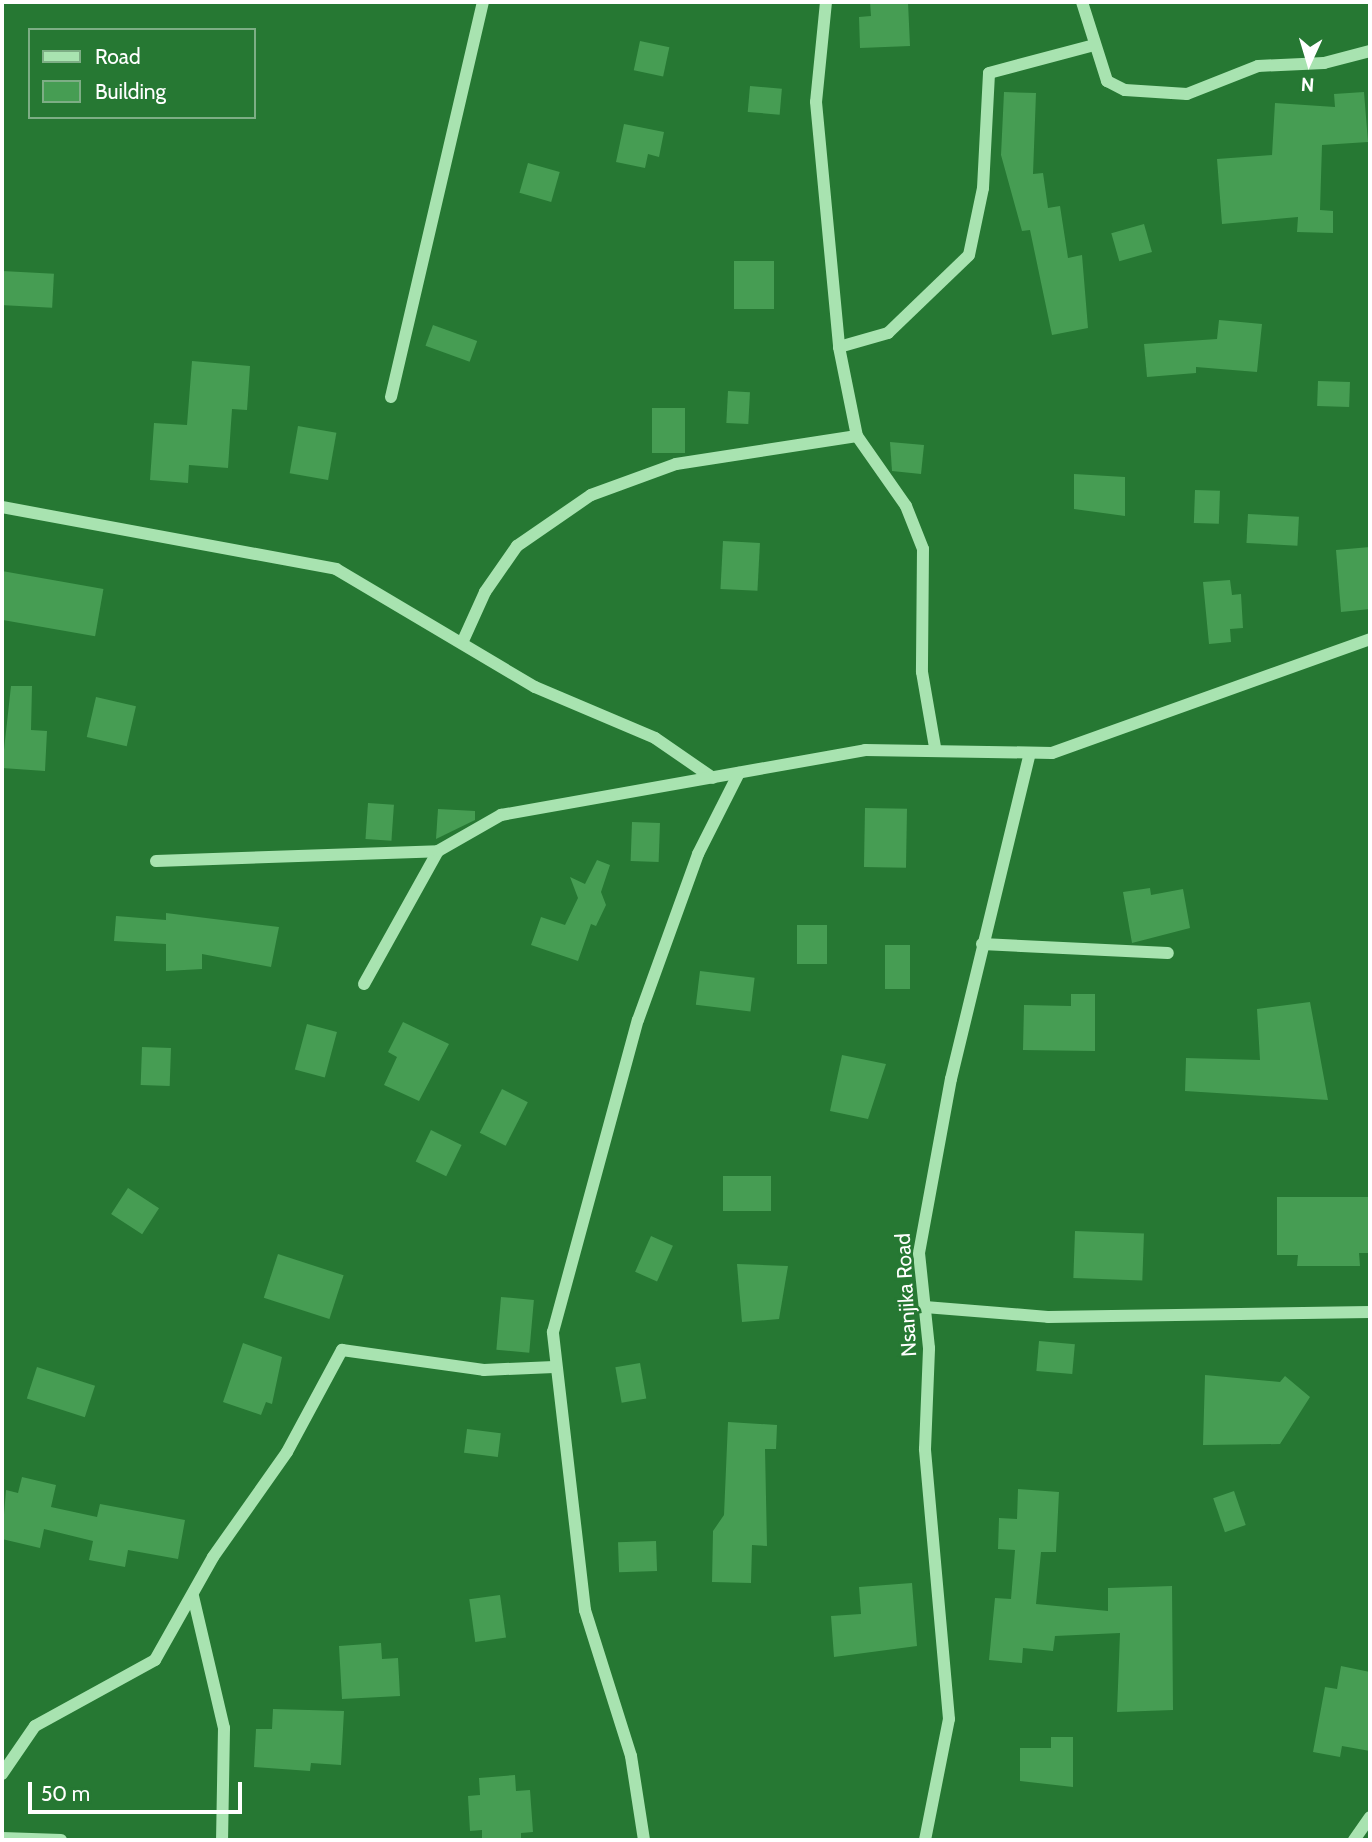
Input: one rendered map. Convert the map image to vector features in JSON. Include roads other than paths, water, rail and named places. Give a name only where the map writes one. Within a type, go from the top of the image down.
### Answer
[{"type":"street","points":[[391,397],[483,2]]},
{"type":"street","points":[[826,2],[816,102],[839,347],[857,436],[906,506],[923,549],[922,672],[935,747]]},
{"type":"street","points":[[1082,2],[1094,45],[1114,86],[1170,93],[1206,90],[1258,66],[1325,63],[1370,51]]},
{"type":"street","points":[[839,347],[888,333],[969,255],[983,188],[989,74],[1094,45]]},
{"type":"street","points":[[462,643],[485,592],[517,546],[591,495],[676,464],[857,436]]},
{"type":"street","points":[[2,507],[316,563],[366,582],[536,687],[655,738],[713,778]]},
{"type":"street","points":[[156,861],[438,851],[500,815],[865,750],[935,747],[1029,756],[1079,745],[1370,639]]},
{"type":"street","name":"Nsanjika Road","points":[[925,1840],[949,1719],[925,1449],[922,1220],[982,944],[1029,756]]},
{"type":"street","points":[[644,1840],[631,1756],[585,1610],[554,1367],[559,1299],[638,1020],[698,854],[739,773]]},
{"type":"street","points":[[364,984],[438,851]]},
{"type":"street","points":[[982,944],[1168,953]]},
{"type":"street","points":[[925,1307],[1048,1317],[1370,1312]]},
{"type":"street","points":[[2,1774],[36,1726],[155,1660],[231,1529],[287,1452],[342,1350],[372,1349],[485,1370],[554,1367]]},
{"type":"street","points":[[193,1597],[224,1728],[222,1840]]},
{"type":"street","points":[[1354,1840],[1370,1817]]},
{"type":"street","points":[[2,1838],[61,1840]]}]
